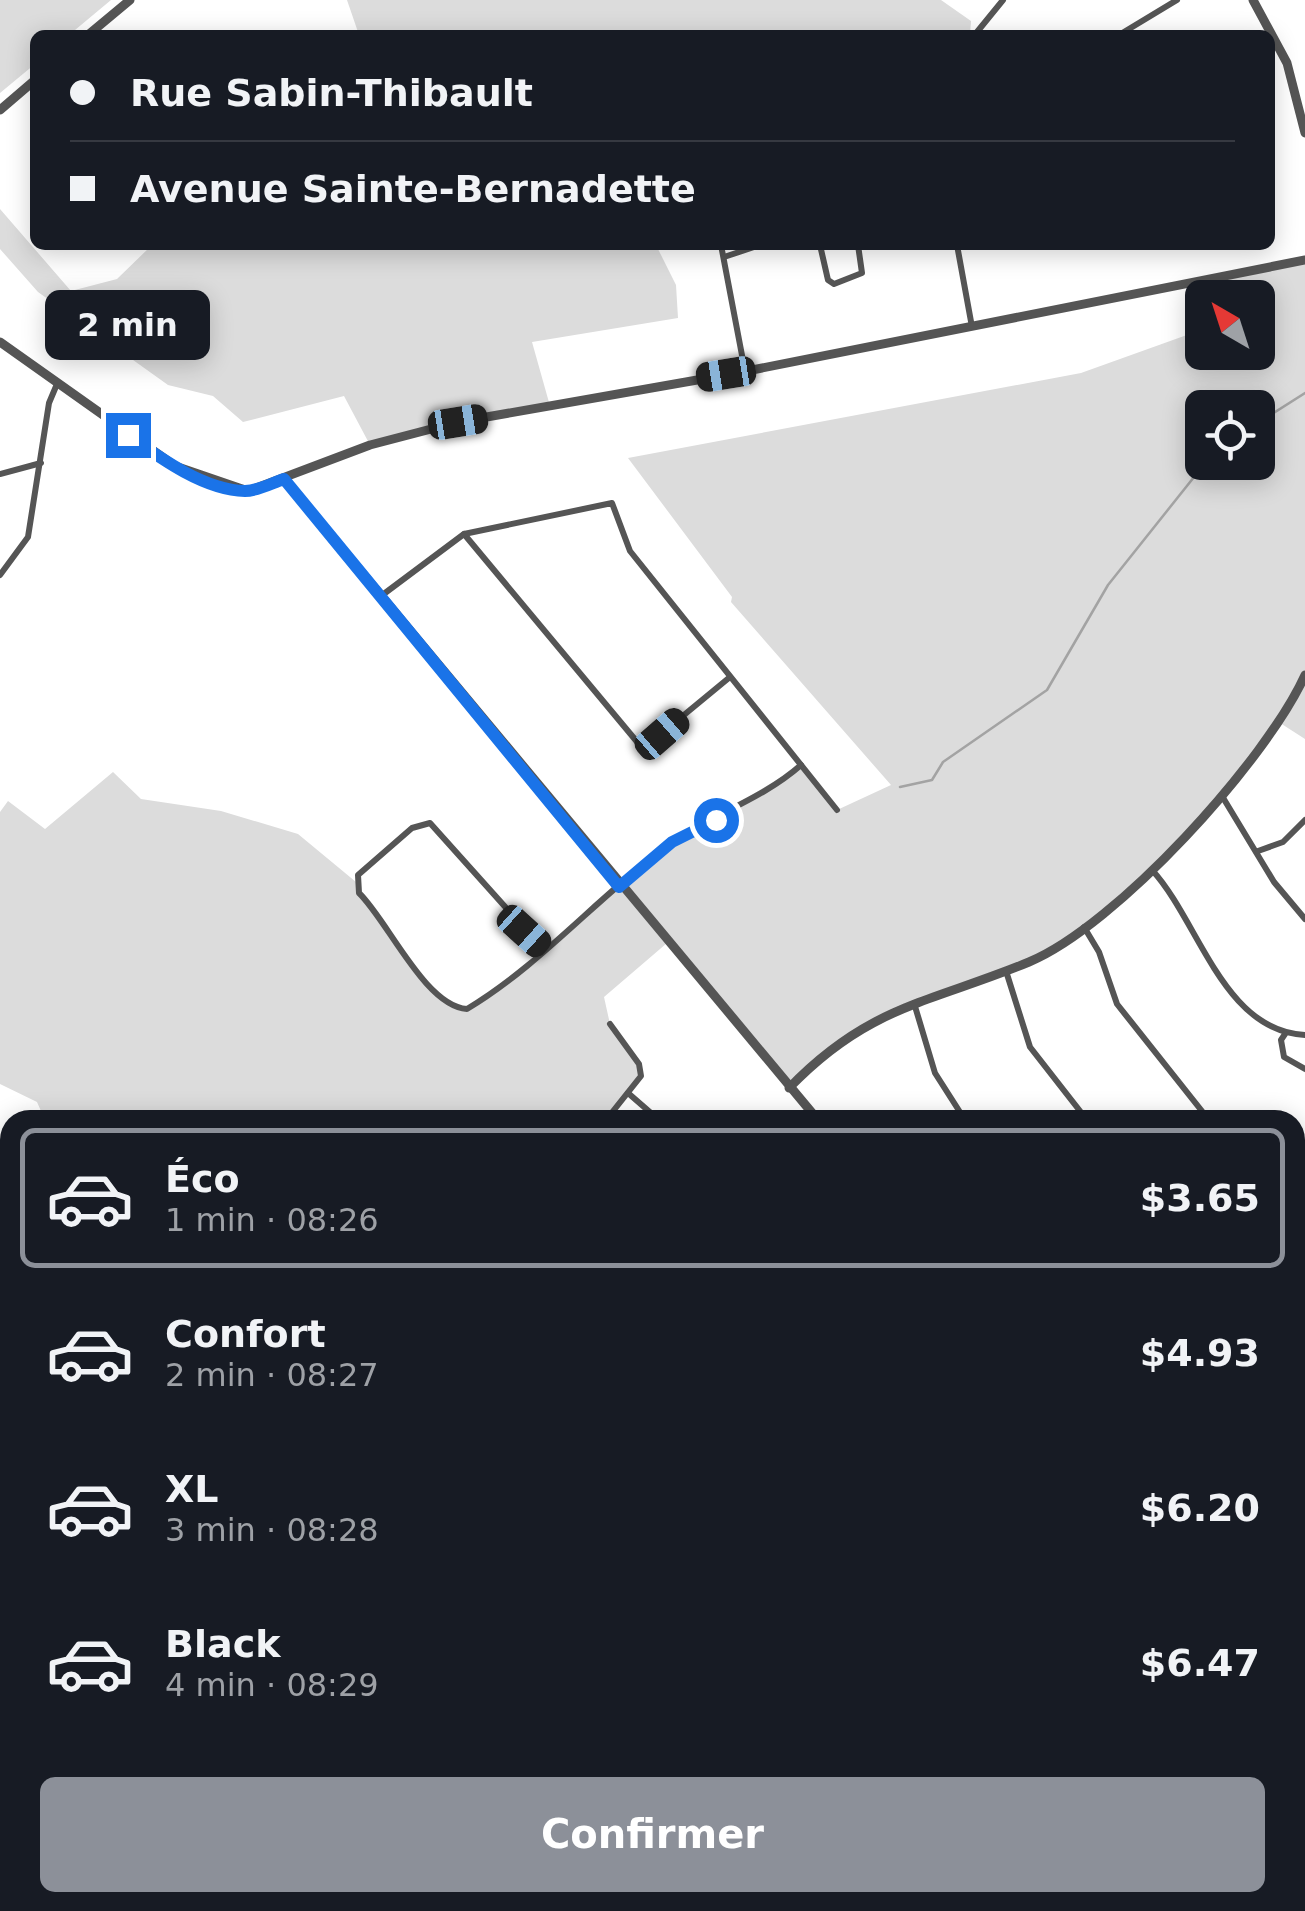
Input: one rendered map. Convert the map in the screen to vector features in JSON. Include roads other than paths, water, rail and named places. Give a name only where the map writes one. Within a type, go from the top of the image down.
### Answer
[{"type":"street","points":[[94,30],[130,0]]},
{"type":"street","points":[[982,30],[1003,0]]},
{"type":"street","points":[[1127,30],[1177,0]]},
{"type":"street","points":[[1254,0],[1269,30]]},
{"type":"street","points":[[1275,41],[1302,104],[1305,132]]},
{"type":"street","points":[[0,109],[30,84]]},
{"type":"street","points":[[722,250],[745,371]]},
{"type":"street","points":[[724,257],[745,250]]},
{"type":"street","points":[[821,250],[828,280],[838,284],[862,273],[859,250]]},
{"type":"street","points":[[958,250],[972,327]]},
{"type":"street","points":[[0,342],[175,466],[248,491],[370,444],[458,422],[745,371],[1305,260]]},
{"type":"street","points":[[0,575],[28,537],[49,403],[57,384]]},
{"type":"street","points":[[0,474],[41,463]]},
{"type":"street","points":[[284,479],[619,887],[809,1110]]},
{"type":"street","points":[[380,596],[464,534],[612,503],[626,545],[837,810]]},
{"type":"street","points":[[464,534],[638,744],[650,743],[730,677]]},
{"type":"street","points":[[789,1088],[858,1030],[913,1002],[1030,962],[1084,927],[1189,836],[1305,675]]},
{"type":"street","points":[[543,949],[430,823],[412,828],[376,857],[356,882],[359,893],[424,979],[458,1008],[468,1009],[484,1000],[672,842],[763,794],[800,766]]},
{"type":"street","points":[[1222,795],[1274,882],[1305,919]]},
{"type":"street","points":[[1258,851],[1283,842],[1305,820]]},
{"type":"street","points":[[1152,870],[1247,1008],[1264,1025],[1286,1034],[1305,1035]]},
{"type":"street","points":[[1084,927],[1099,952],[1117,1004],[1201,1110]]},
{"type":"street","points":[[1006,970],[1030,1047],[1079,1110]]},
{"type":"street","points":[[913,1002],[936,1073],[959,1110]]},
{"type":"street","points":[[610,1024],[639,1064],[641,1076],[614,1110]]},
{"type":"street","points":[[1286,1034],[1280,1040],[1284,1056],[1305,1069]]},
{"type":"street","points":[[628,1093],[648,1110]]},
{"type":"waterway","points":[[1275,412],[1305,393]]},
{"type":"waterway","points":[[900,787],[932,780],[943,762],[1047,690],[1108,585],[1192,480]]}]
